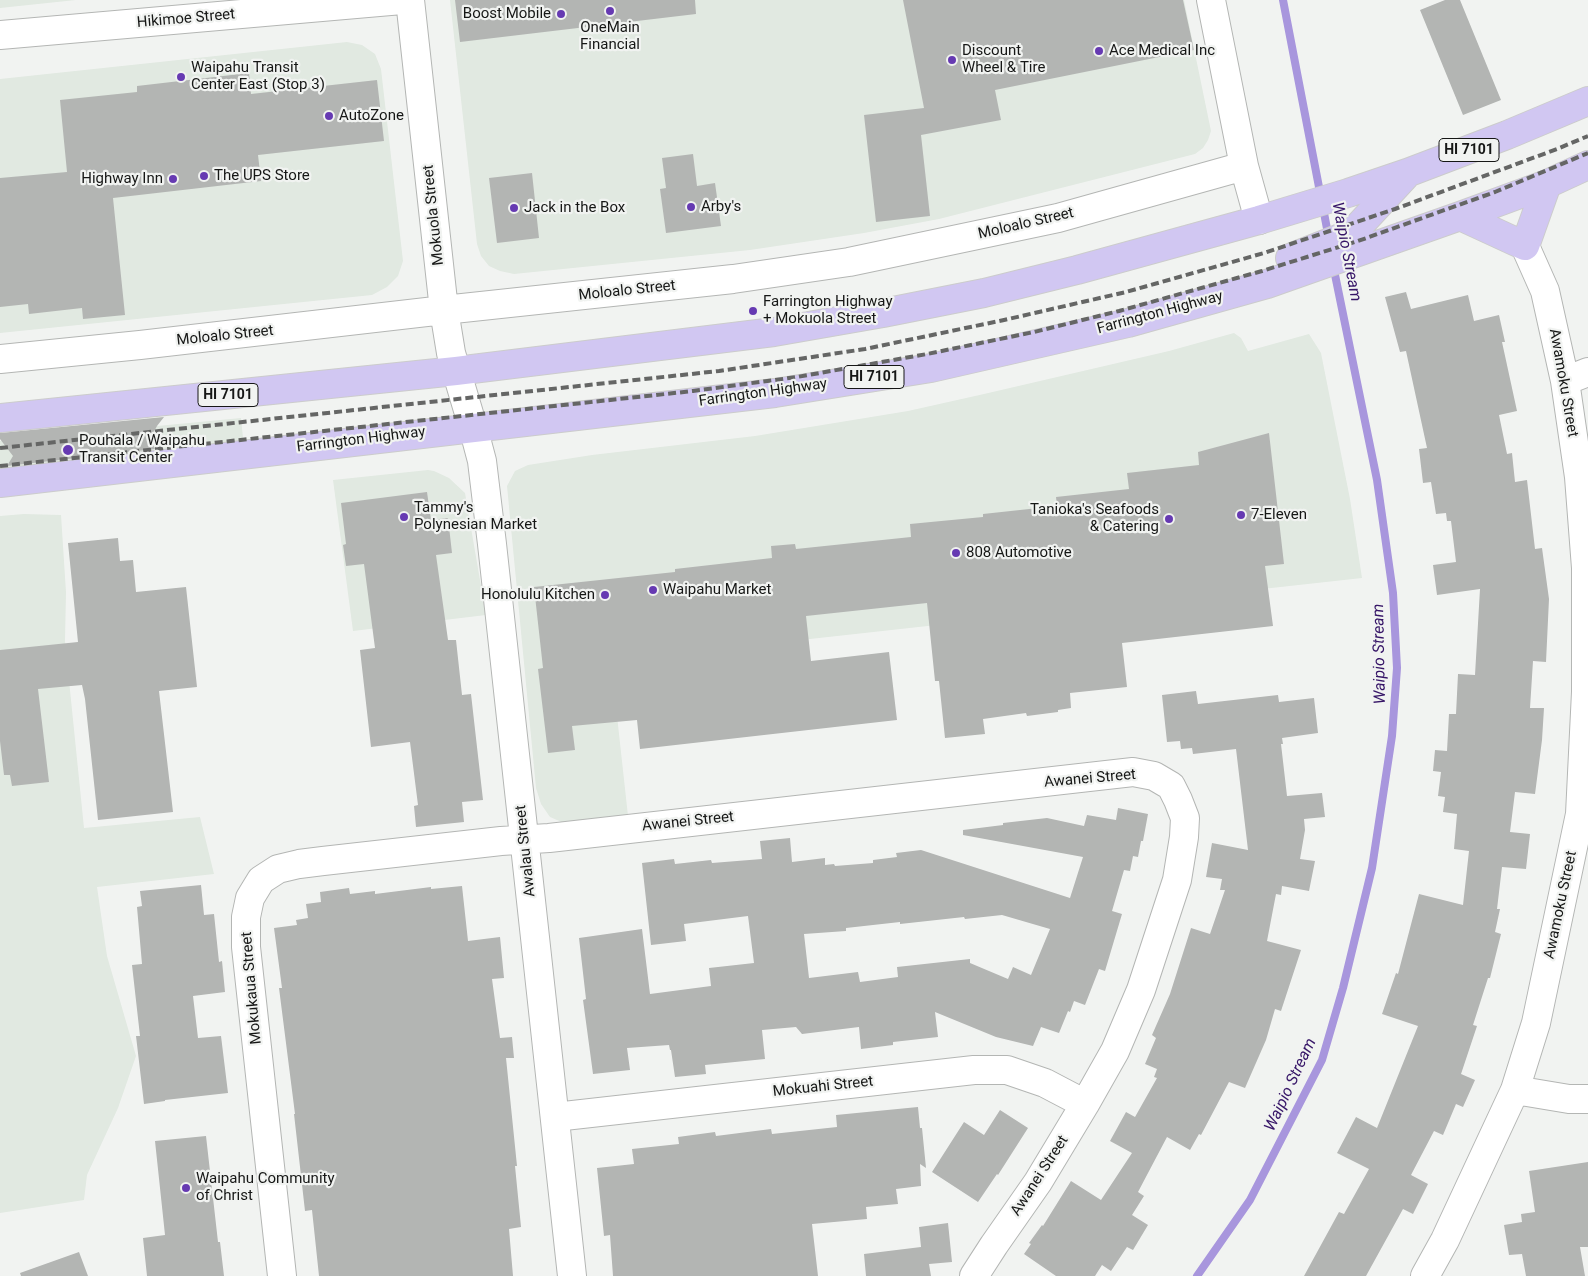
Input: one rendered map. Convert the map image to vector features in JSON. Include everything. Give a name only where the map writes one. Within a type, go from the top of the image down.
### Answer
[{"type":"main road","name":"HI 7101","points":[[0,418],[456,371],[774,332],[984,293],[1078,270],[1260,220],[1348,193],[1508,135],[1588,101]]},
{"type":"main road","name":"Farrington Highway","points":[[0,483],[775,393],[931,368],[1128,323],[1266,284],[1305,260],[1358,240],[1460,216],[1546,184],[1588,165]]},
{"type":"main road","points":[[1358,240],[1407,173]]},
{"type":"main road","points":[[1460,216],[1525,246],[1546,184]]},
{"type":"street","name":"Hikimoe Street","points":[[0,35],[402,0]]},
{"type":"street","name":"Mokuola Street","points":[[410,0],[444,310],[451,353],[473,427]]},
{"type":"street","points":[[1211,0],[1244,166],[1260,220]]},
{"type":"street","name":"Moloalo Street","points":[[0,359],[140,346],[444,310],[723,280],[849,262],[1058,218],[1244,166]]},
{"type":"street","name":"Awamoku Street","points":[[1425,1276],[1445,1240],[1515,1090],[1536,1023],[1584,814],[1586,568],[1579,477],[1577,377],[1545,291],[1525,246]]},
{"type":"street","name":"Awalau Street","points":[[473,427],[482,461],[491,535],[572,1276]]},
{"type":"street","name":"Awanei Street","points":[[524,840],[1133,772],[1154,776],[1171,786],[1185,818],[1184,837],[1177,880],[1141,990],[1115,1051],[1085,1104],[1038,1182],[974,1276]]},
{"type":"street","name":"Mokukaua Street","points":[[282,1276],[246,947],[246,917],[250,898],[261,880],[278,869],[299,864],[524,840]]},
{"type":"street","name":"Mokuahi Street","points":[[555,1117],[974,1070],[1007,1070],[1045,1083],[1085,1104]]},
{"type":"street","points":[[1515,1090],[1569,1099],[1588,1098]]},
{"type":"shaded area","points":[[0,0],[76,0],[0,8]]},
{"type":"shaded area","points":[[450,0],[1184,0],[1211,131],[1203,148],[1195,154],[939,219],[864,233],[750,250],[514,274],[489,266],[481,256],[477,244]]},
{"type":"shaded area","points":[[347,42],[362,45],[375,54],[381,69],[403,261],[398,276],[387,287],[372,295],[0,333],[0,79]]},
{"type":"shaded area","points":[[1234,333],[1241,338],[1248,351],[1309,334],[1321,353],[1350,499],[1362,578],[611,661],[628,816],[564,823],[550,817],[541,804],[536,788],[507,486],[515,471],[528,465],[592,455],[755,436],[908,411],[1169,351]]},
{"type":"shaded area","points":[[241,418],[244,448],[0,471],[0,441]]},
{"type":"shaded area","points":[[428,470],[449,478],[465,493],[486,615],[353,631],[333,480]]},
{"type":"shaded area","points":[[24,514],[61,515],[66,592],[65,641],[84,828],[200,817],[214,874],[97,887],[107,956],[136,1056],[118,1108],[87,1175],[84,1200],[0,1213],[0,516]]},
{"type":"building","points":[[455,0],[695,0],[696,14],[460,42]]},
{"type":"building","points":[[903,0],[1183,0],[1194,50],[995,90],[1001,120],[921,135],[930,216],[876,222],[864,115],[924,108]]},
{"type":"building","points":[[1445,0],[1460,0],[1501,100],[1463,115],[1420,10]]},
{"type":"building","points":[[249,73],[251,94],[377,80],[384,141],[258,155],[261,181],[113,198],[125,315],[83,319],[82,308],[29,314],[28,304],[0,307],[0,178],[67,172],[60,100],[137,92],[137,86]]},
{"type":"building","name":"Arby's","points":[[693,154],[697,186],[715,183],[721,226],[666,233],[660,189],[666,188],[662,158]]},
{"type":"building","name":"Jack in the Box","points":[[532,173],[539,238],[497,243],[489,178]]},
{"type":"building","points":[[1406,292],[1411,309],[1468,295],[1474,321],[1499,315],[1505,342],[1502,342],[1517,411],[1499,415],[1507,454],[1512,453],[1515,482],[1527,480],[1535,549],[1542,548],[1549,599],[1546,662],[1533,661],[1530,708],[1544,708],[1542,740],[1535,794],[1515,792],[1510,832],[1530,834],[1526,869],[1502,867],[1497,909],[1500,909],[1495,932],[1501,934],[1490,978],[1488,978],[1473,1025],[1477,1026],[1461,1074],[1475,1080],[1463,1107],[1456,1104],[1443,1135],[1434,1131],[1411,1175],[1428,1184],[1413,1214],[1403,1209],[1366,1276],[1304,1276],[1339,1212],[1344,1214],[1369,1169],[1337,1153],[1356,1117],[1377,1128],[1418,1026],[1382,1014],[1396,973],[1398,974],[1419,894],[1463,905],[1469,851],[1454,849],[1457,814],[1443,812],[1445,797],[1438,796],[1441,772],[1433,771],[1435,750],[1447,751],[1449,714],[1456,714],[1458,674],[1475,675],[1480,589],[1437,595],[1433,565],[1456,562],[1451,521],[1447,521],[1446,513],[1436,514],[1431,482],[1423,483],[1419,449],[1427,448],[1406,351],[1400,352],[1385,297]]},
{"type":"building","points":[[164,417],[150,439],[155,449],[7,466],[13,456],[0,439],[0,433]]},
{"type":"building","points":[[1269,433],[1284,564],[1265,566],[1273,626],[1122,643],[1127,687],[1070,693],[1071,708],[1058,710],[1058,712],[1027,716],[1026,713],[983,719],[985,734],[945,738],[939,681],[935,681],[927,603],[806,616],[811,661],[889,652],[897,720],[640,749],[637,720],[572,726],[575,750],[548,753],[538,669],[543,668],[534,587],[675,572],[675,569],[772,558],[771,546],[795,544],[796,549],[911,537],[910,524],[983,517],[983,514],[1057,506],[1056,497],[1129,489],[1127,473],[1199,465],[1198,452]]},
{"type":"building","points":[[427,492],[431,520],[448,518],[452,553],[436,555],[448,640],[456,640],[462,695],[471,694],[483,800],[462,802],[464,822],[416,827],[414,806],[418,805],[410,742],[371,747],[360,650],[375,648],[364,564],[346,566],[343,545],[346,544],[341,503]]},
{"type":"building","points":[[118,538],[120,561],[133,560],[136,592],[186,587],[197,687],[159,691],[173,812],[98,820],[82,685],[38,689],[49,782],[12,786],[10,775],[4,775],[0,741],[0,650],[78,642],[68,543]]},
{"type":"building","points":[[1196,691],[1198,704],[1278,695],[1279,702],[1314,698],[1318,733],[1282,738],[1283,744],[1281,744],[1287,796],[1322,793],[1325,817],[1304,819],[1305,830],[1300,859],[1315,861],[1309,891],[1282,886],[1281,895],[1276,894],[1267,941],[1301,950],[1281,1011],[1275,1009],[1266,1040],[1245,1088],[1229,1082],[1201,1135],[1199,1134],[1190,1150],[1167,1137],[1138,1192],[1144,1196],[1132,1215],[1148,1225],[1133,1250],[1127,1247],[1111,1271],[1102,1265],[1095,1276],[1056,1276],[1024,1254],[1031,1244],[1029,1243],[1043,1226],[1071,1181],[1101,1200],[1132,1153],[1110,1141],[1126,1112],[1135,1117],[1157,1078],[1154,1077],[1157,1069],[1145,1064],[1156,1038],[1152,1035],[1170,994],[1191,928],[1210,934],[1225,890],[1220,890],[1222,879],[1206,877],[1212,843],[1248,850],[1236,749],[1193,754],[1192,748],[1181,749],[1180,741],[1167,742],[1162,695]]},
{"type":"building","points":[[1118,808],[1148,814],[1138,857],[1133,856],[1130,871],[1124,870],[1112,911],[1122,914],[1105,971],[1099,969],[1085,1005],[1074,1001],[1059,1033],[1041,1027],[1033,1046],[996,1037],[935,1012],[938,1037],[893,1042],[893,1045],[861,1049],[859,1027],[802,1034],[796,1027],[762,1030],[765,1059],[705,1065],[706,1074],[675,1077],[669,1045],[627,1048],[630,1070],[593,1074],[583,1000],[586,999],[579,938],[642,929],[650,994],[711,986],[709,968],[754,963],[748,916],[684,924],[686,941],[651,945],[642,863],[674,859],[675,864],[711,860],[712,863],[762,859],[760,841],[790,838],[792,862],[825,858],[825,865],[873,863],[873,860],[897,857],[896,853],[921,850],[1070,898],[1083,857],[963,835],[963,830],[1047,818],[1084,826],[1087,815],[1116,820]],"holes":[[[1002,915],[1050,929],[1031,975],[1013,967],[1008,979],[970,963],[970,959],[897,967],[898,977],[860,982],[858,972],[809,978],[804,934],[846,931],[846,928],[900,922],[900,924]]]},
{"type":"building","points":[[201,885],[204,915],[214,914],[219,962],[222,961],[225,992],[193,996],[198,1038],[221,1036],[228,1093],[144,1104],[136,1036],[140,1036],[132,965],[142,964],[137,907],[142,906],[140,891]]},
{"type":"building","points":[[462,886],[468,941],[500,937],[504,978],[492,979],[500,1038],[512,1037],[514,1058],[506,1058],[521,1227],[509,1229],[513,1276],[319,1276],[312,1210],[305,1211],[279,988],[282,988],[274,928],[297,925],[296,920],[308,918],[306,904],[321,902],[320,892],[349,888],[350,894],[375,891],[375,894],[431,887],[431,889]]},
{"type":"building","points":[[918,1107],[926,1168],[920,1164],[921,1186],[896,1189],[898,1204],[866,1207],[867,1219],[812,1224],[818,1276],[613,1276],[610,1235],[604,1236],[597,1168],[634,1164],[632,1149],[679,1144],[678,1137],[715,1132],[716,1136],[771,1129],[772,1134],[837,1127],[836,1115]]},
{"type":"building","points":[[1000,1110],[1028,1128],[978,1202],[932,1172],[964,1122],[984,1135]]},
{"type":"building","name":"Waipahu Community of Christ","points":[[206,1136],[218,1242],[220,1242],[224,1276],[147,1276],[143,1238],[165,1235],[155,1141]]},
{"type":"building","points":[[1588,1162],[1588,1247],[1580,1247],[1585,1276],[1526,1276],[1522,1254],[1509,1255],[1504,1225],[1522,1222],[1521,1214],[1535,1212],[1529,1171]]},
{"type":"building","points":[[948,1223],[952,1262],[929,1264],[931,1276],[866,1276],[864,1254],[921,1247],[919,1227]]},
{"type":"building","points":[[79,1252],[88,1276],[21,1276],[20,1273]]},
{"type":"waterway","name":"Waipio Stream","points":[[1283,0],[1329,239]]},
{"type":"waterway","name":"Waipio Stream","points":[[1197,1276],[1250,1200],[1322,1060],[1343,988],[1372,868],[1392,736],[1397,668],[1393,593],[1377,480],[1333,265]]},
{"type":"railway","points":[[0,448],[719,371],[865,349],[1126,292],[1264,253],[1395,209],[1588,136]]},
{"type":"railway","points":[[0,466],[693,391],[797,377],[927,354],[1034,332],[1119,311],[1262,271],[1358,241],[1495,192],[1588,153]]},
{"type":"place","name":"OneMain Financial","points":[[610,11]]},
{"type":"place","name":"Boost Mobile","points":[[561,14]]},
{"type":"place","name":"Ace Medical Inc","points":[[1099,51]]},
{"type":"place","name":"Discount Wheel & Tire","points":[[952,60]]},
{"type":"place","name":"Waipahu Transit Center East (Stop 3)","points":[[181,77]]},
{"type":"place","name":"AutoZone","points":[[329,116]]},
{"type":"place","name":"The UPS Store","points":[[204,176]]},
{"type":"place","name":"Highway Inn","points":[[173,179]]},
{"type":"place","name":"Arby's","points":[[691,207]]},
{"type":"place","name":"Jack in the Box","points":[[514,208]]},
{"type":"place","name":"Farrington Highway + Mokuola Street","points":[[753,311]]},
{"type":"place","name":"Pouhala / Waipahu Transit Center","points":[[68,450]]},
{"type":"place","name":"7-Eleven","points":[[1241,515]]},
{"type":"place","name":"Tammy's Polynesian Market","points":[[404,517]]},
{"type":"place","name":"Tanioka's Seafoods & Catering","points":[[1169,519]]},
{"type":"place","name":"808 Automotive","points":[[956,553]]},
{"type":"place","name":"Waipahu Market","points":[[653,590]]},
{"type":"place","name":"Honolulu Kitchen","points":[[605,595]]},
{"type":"place","name":"Waipahu Community of Christ","points":[[186,1188]]}]
